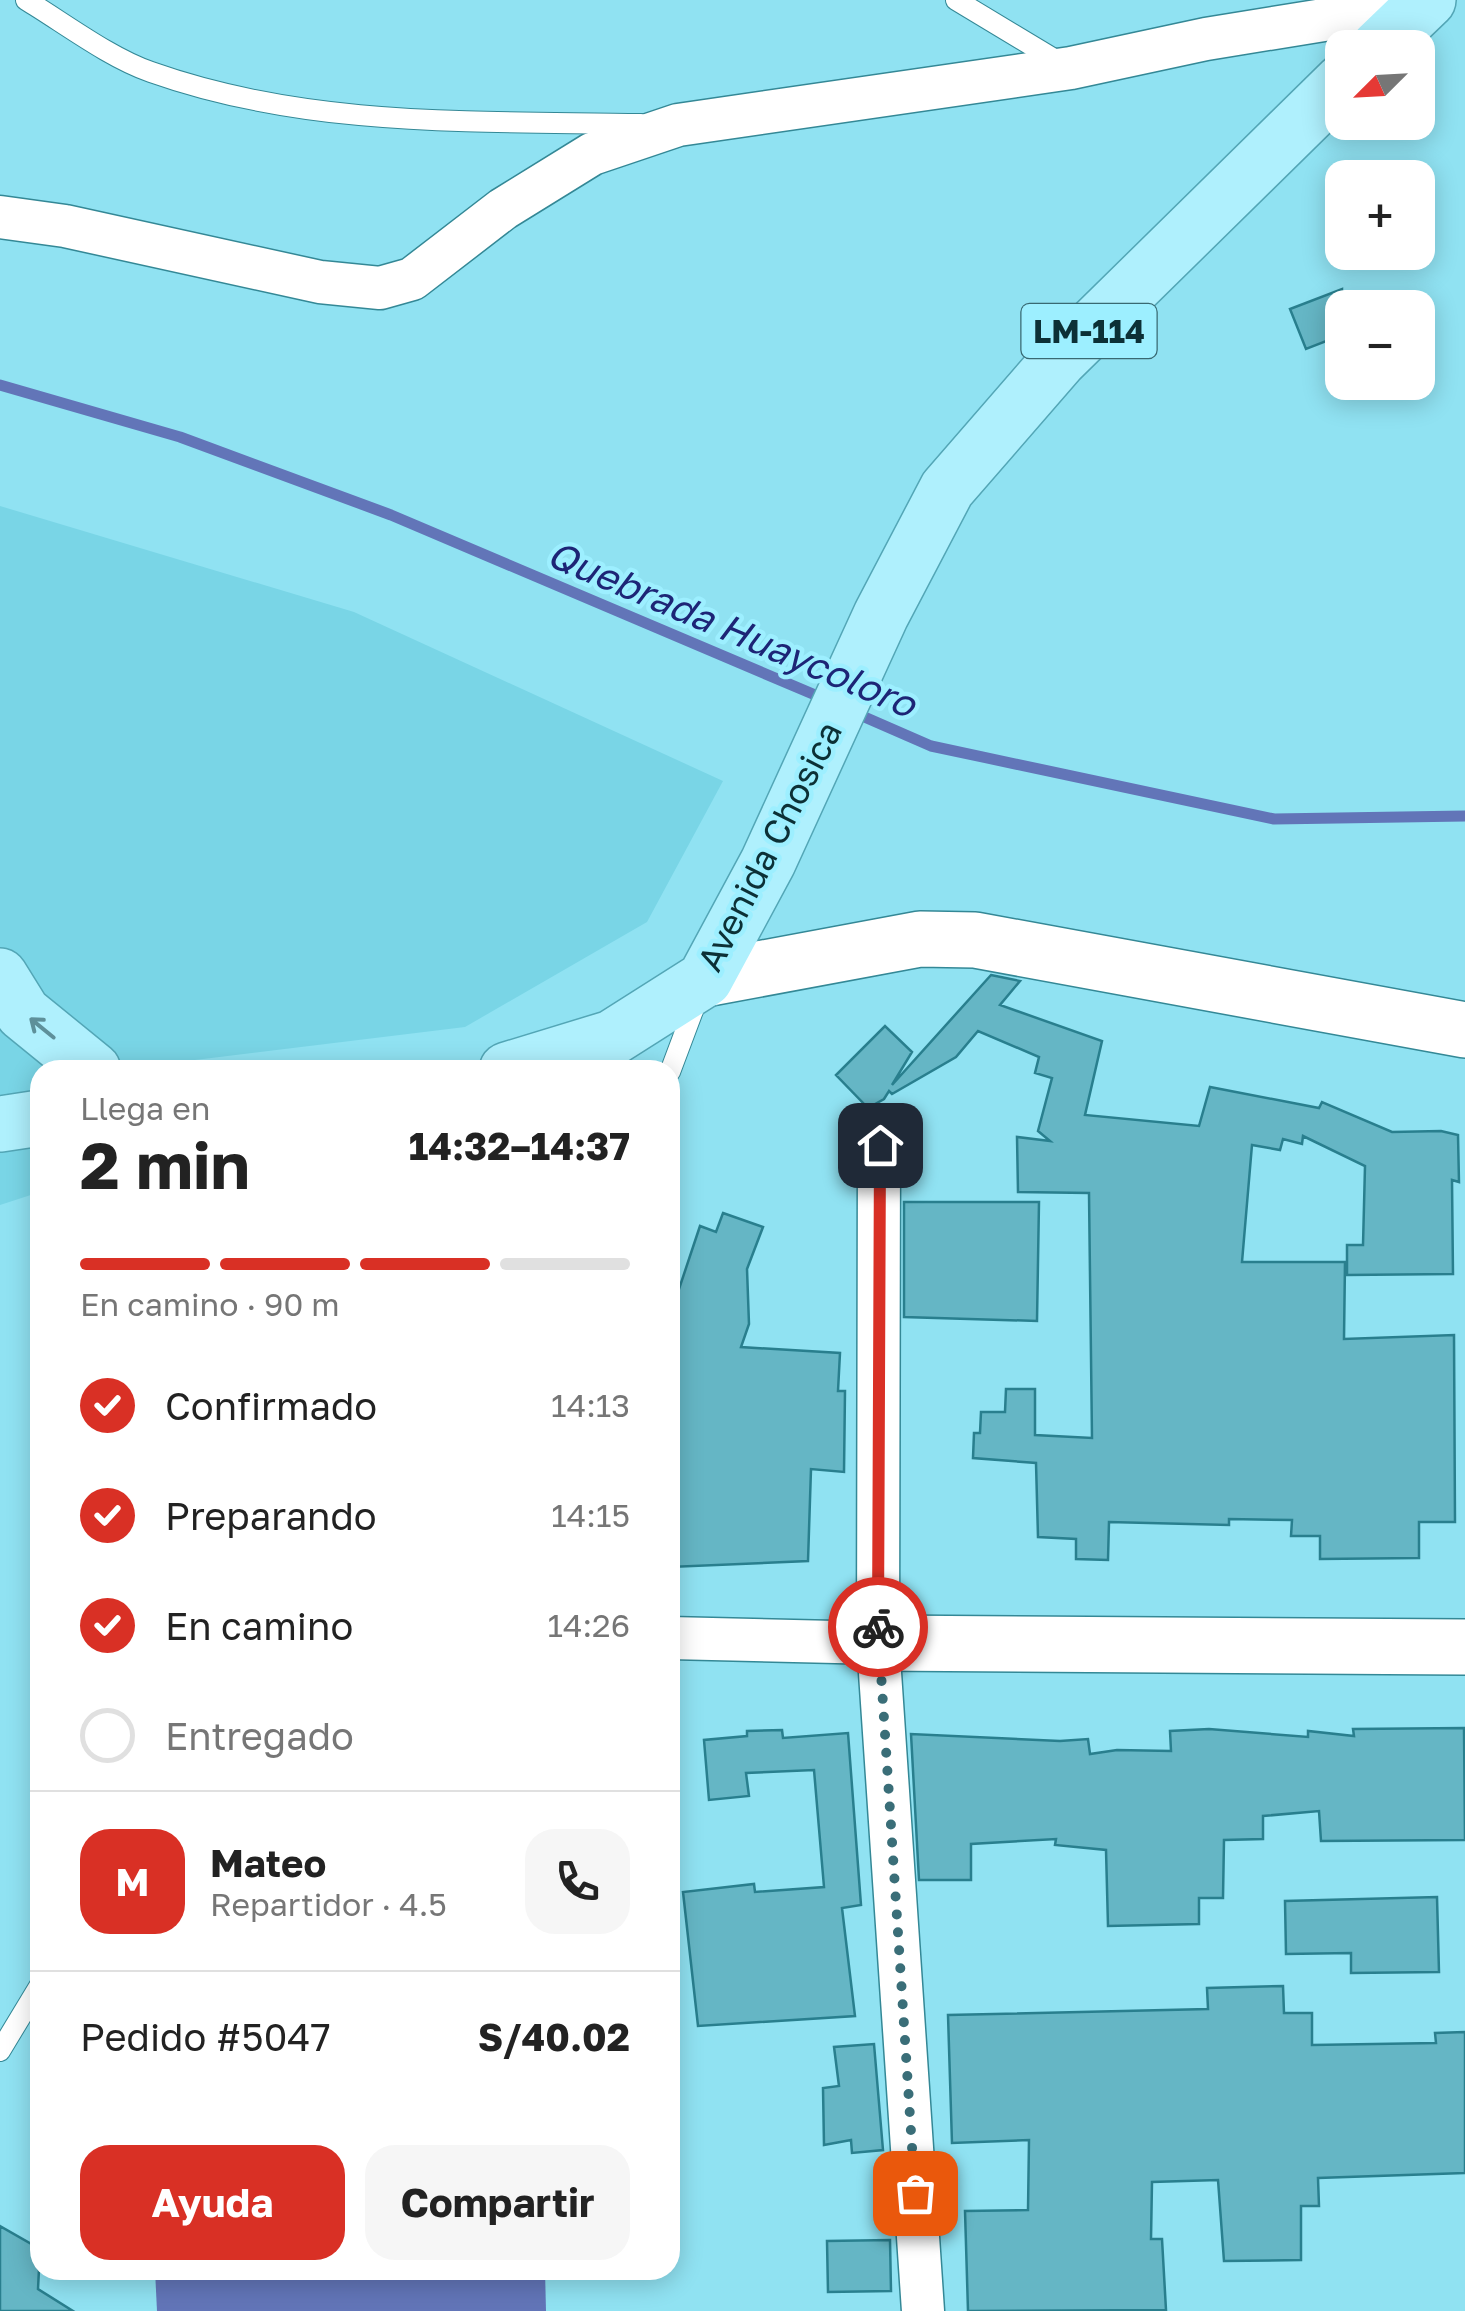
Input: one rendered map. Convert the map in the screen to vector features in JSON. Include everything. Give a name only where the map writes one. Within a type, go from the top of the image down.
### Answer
[{"type":"main road","points":[[1396,30],[1425,2]]},
{"type":"main road","name":"Avenida Chosica","points":[[540,1060],[612,1038],[705,979],[768,862],[881,616],[947,488],[1059,360],[1325,99]]},
{"type":"main road","points":[[705,979],[920,940],[975,940],[1465,1030]]},
{"type":"main road","points":[[0,976],[23,1013],[81,1060]]},
{"type":"main road","points":[[0,1124],[30,1120]]},
{"type":"main road","points":[[878,1642],[1465,1647]]},
{"type":"street","points":[[0,217],[66,226],[320,282],[380,288],[412,279],[503,210],[592,154],[678,125],[1070,68],[1206,39],[1425,2]]},
{"type":"street","points":[[880,1145],[878,1642],[923,2311]]},
{"type":"street","points":[[680,1638],[878,1642]]},
{"type":"lane","points":[[26,0],[148,72],[263,104],[371,119],[678,125]]},
{"type":"lane","points":[[956,0],[1070,68]]},
{"type":"lane","points":[[675,1060],[705,979]]},
{"type":"lane","points":[[0,2051],[30,2001]]},
{"type":"shaded area","points":[[0,506],[354,612],[723,781],[647,922],[465,1027],[195,1060],[30,1060],[30,1195],[0,1205]]},
{"type":"shaded area","points":[[155,2280],[545,2280],[546,2311],[157,2311]]},
{"type":"building","points":[[1325,296],[1325,342],[1306,349],[1290,309]]},
{"type":"building","points":[[991,975],[1020,981],[1000,1005],[1102,1041],[1085,1115],[1199,1126],[1210,1087],[1319,1108],[1322,1102],[1392,1132],[1441,1131],[1458,1135],[1459,1182],[1452,1180],[1453,1274],[1347,1275],[1347,1245],[1363,1245],[1365,1166],[1303,1136],[1302,1144],[1283,1139],[1280,1150],[1252,1145],[1242,1262],[1345,1262],[1344,1339],[1454,1335],[1455,1522],[1419,1522],[1419,1558],[1320,1559],[1320,1536],[1291,1536],[1292,1520],[1229,1519],[1229,1525],[1109,1522],[1108,1560],[1076,1559],[1076,1539],[1038,1537],[1036,1463],[973,1458],[974,1433],[980,1433],[981,1412],[1005,1412],[1006,1389],[1035,1389],[1035,1435],[1092,1438],[1089,1193],[1018,1192],[1017,1137],[1050,1141],[1038,1131],[1052,1078],[1035,1073],[1039,1057],[978,1031],[956,1057],[892,1094],[889,1091],[884,1099],[868,1108],[836,1075],[885,1026],[912,1052],[892,1085]]},
{"type":"building","points":[[904,1202],[1039,1202],[1037,1321],[904,1317]]},
{"type":"building","points":[[723,1213],[763,1227],[747,1269],[749,1324],[741,1347],[840,1353],[838,1391],[845,1391],[844,1472],[811,1469],[808,1561],[680,1567],[680,1286],[700,1226],[716,1232]]},
{"type":"building","points":[[1464,1728],[1465,1840],[1321,1841],[1319,1811],[1263,1816],[1263,1839],[1224,1840],[1223,1898],[1199,1898],[1199,1924],[1108,1926],[1106,1850],[1055,1845],[1056,1839],[971,1844],[971,1880],[919,1880],[911,1734],[1088,1739],[1090,1754],[1171,1751],[1170,1731],[1209,1729],[1308,1737],[1308,1731],[1354,1736],[1353,1729]]},
{"type":"building","points":[[782,1730],[783,1738],[848,1733],[861,1905],[842,1908],[855,2016],[698,2026],[683,1892],[754,1884],[755,1892],[824,1887],[814,1770],[746,1773],[749,1796],[709,1800],[704,1740],[747,1736],[747,1731]]},
{"type":"building","points":[[1437,1897],[1439,1972],[1351,1973],[1351,1953],[1286,1954],[1285,1901]]},
{"type":"building","points":[[1283,1986],[1284,2013],[1312,2013],[1312,2045],[1436,2043],[1435,2033],[1465,2032],[1465,2173],[1318,2178],[1319,2206],[1301,2206],[1301,2260],[1224,2261],[1218,2180],[1152,2182],[1151,2239],[1162,2239],[1166,2310],[968,2311],[965,2211],[1028,2210],[1029,2140],[952,2143],[948,2015],[1208,2009],[1207,1988]]},
{"type":"building","points":[[874,2044],[883,2150],[852,2153],[851,2140],[824,2145],[823,2088],[839,2086],[834,2047]]},
{"type":"building","points":[[0,2226],[30,2243],[30,2280],[38,2280],[38,2289],[73,2311],[0,2311]]},
{"type":"building","points":[[890,2240],[891,2291],[828,2292],[827,2241]]},
{"type":"waterway","name":"Quebrada Huaycoloro","points":[[0,385],[180,437],[391,515],[827,700]]},
{"type":"waterway","name":"Quebrada Huaycoloro","points":[[853,712],[931,746],[1274,819],[1465,816]]},
{"type":"way so far","points":[[878,1627],[915,2193]]},
{"type":"route","points":[[878,1627],[880,1145]]}]
